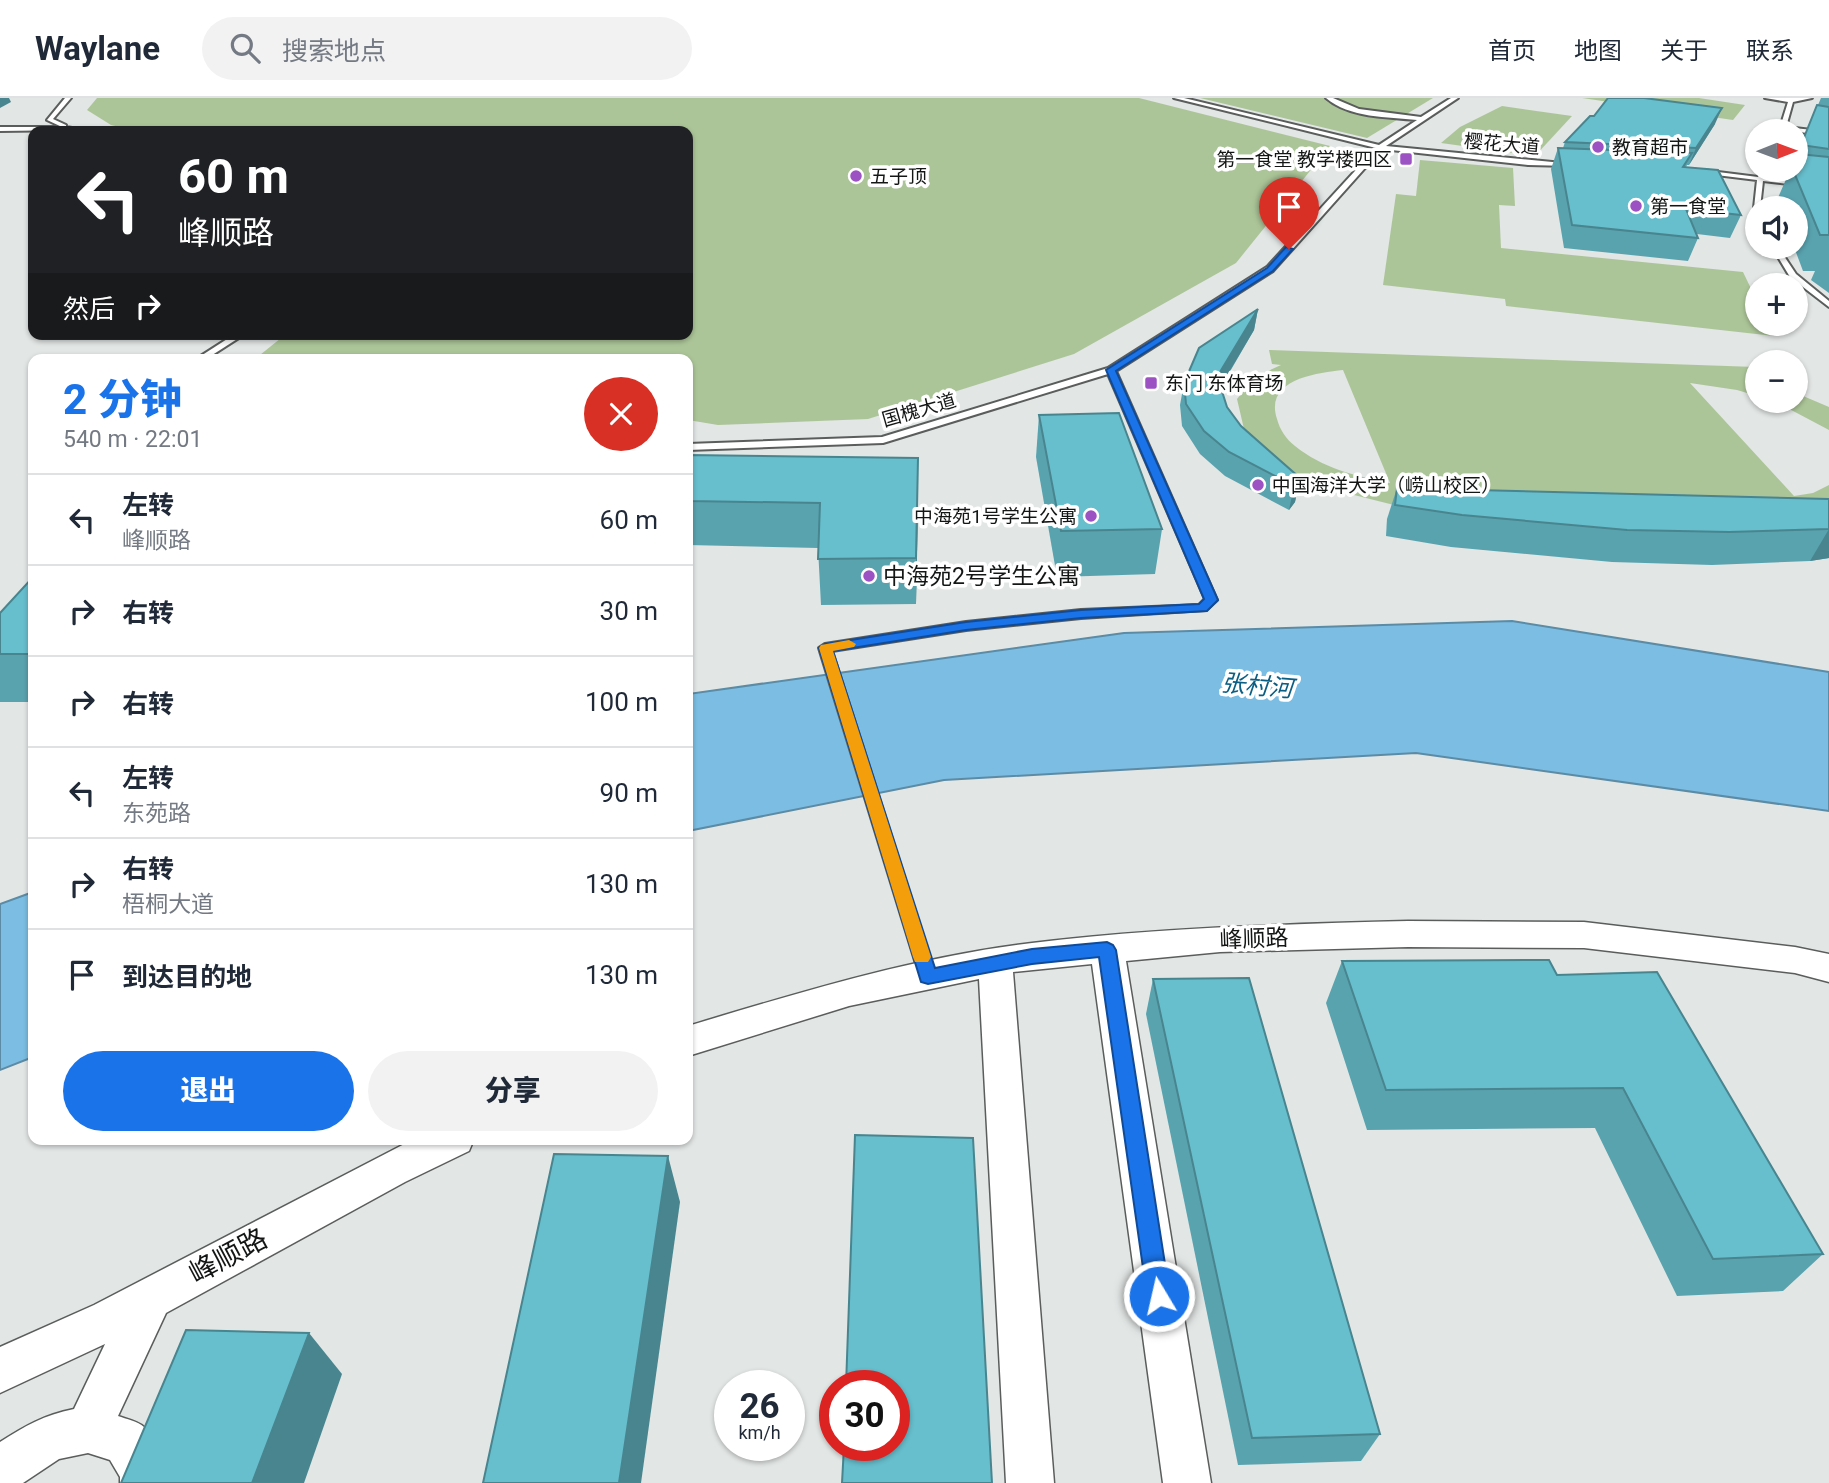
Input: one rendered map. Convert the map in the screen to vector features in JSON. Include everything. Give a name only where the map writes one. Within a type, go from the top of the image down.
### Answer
[{"type":"street","name":"峰顺路","points":[[693,1039],[849,992],[995,962],[1220,939],[1408,934],[1584,934],[1795,960],[1829,968]]},
{"type":"street","points":[[1107,950],[1187,1483]]},
{"type":"street","points":[[995,962],[1030,1483]]},
{"type":"street","name":"峰顺路","points":[[0,1370],[151,1297],[391,1169],[442,1145]]},
{"type":"street","points":[[88,1430],[151,1297]]},
{"type":"street","points":[[0,1470],[50,1437],[88,1430],[126,1442],[144,1473],[145,1483]]},
{"type":"lane","points":[[63,126],[50,120],[68,98]]},
{"type":"lane","name":"樱花大道","points":[[1177,98],[1381,147],[1528,163],[1582,164]]},
{"type":"lane","points":[[1329,98],[1347,106],[1421,119]]},
{"type":"lane","name":"国槐大道","points":[[693,447],[883,440],[1111,370],[1270,269],[1381,147],[1455,98]]},
{"type":"lane","points":[[1768,98],[1791,101],[1809,98]]},
{"type":"lane","points":[[1786,119],[1791,101]]},
{"type":"lane","points":[[0,129],[28,129]]},
{"type":"lane","points":[[1808,132],[1829,134]]},
{"type":"lane","points":[[1691,170],[1745,178]]},
{"type":"lane","points":[[1780,182],[1829,187]]},
{"type":"lane","points":[[1808,288],[1829,305]]},
{"type":"lane","points":[[208,354],[231,340]]},
{"type":"lane","points":[[928,976],[825,648],[966,626],[1081,614],[1202,608],[1211,600],[1111,370]]},
{"type":"green space","points":[[97,98],[1139,98],[1330,146],[1236,263],[1074,354],[868,419],[718,425],[693,421],[693,354],[261,354],[279,340],[693,340],[693,126],[115,126],[87,110]]},
{"type":"green space","points":[[1200,98],[1433,98],[1367,138]]},
{"type":"green space","points":[[1582,98],[1699,98],[1745,105],[1733,120]]},
{"type":"green space","points":[[1502,106],[1572,116],[1535,156],[1441,143],[1460,127]]},
{"type":"green space","points":[[1420,160],[1513,168],[1515,206],[1499,205],[1501,248],[1743,272],[1745,333],[1506,306],[1505,299],[1383,285],[1396,194],[1416,196]]},
{"type":"green space","points":[[1269,350],[1745,367],[1745,392],[1690,383],[1794,496],[1813,493],[1829,485],[1829,517],[1394,505],[1330,489],[1299,477],[1244,429],[1237,399],[1255,377],[1281,365],[1272,364]],"holes":[[[1343,370],[1390,483],[1352,474],[1305,454],[1284,434],[1278,423],[1275,406],[1278,395],[1285,387],[1319,373]]]},
{"type":"green space","points":[[1808,398],[1829,407],[1829,430],[1797,413],[1808,413]]},
{"type":"water","name":"张村河","points":[[1512,621],[1829,672],[1829,811],[1416,753],[944,780],[693,830],[693,693],[1124,633]]},
{"type":"water","points":[[28,894],[28,1059],[0,1070],[0,904]]},
{"type":"building","points":[[1608,98],[1644,98],[1722,108],[1696,148],[1565,142],[1590,116],[1594,116]]},
{"type":"building","points":[[1817,105],[1829,107],[1829,149],[1808,146],[1808,128]]},
{"type":"building","points":[[1558,148],[1692,153],[1683,167],[1718,170],[1741,215],[1686,209],[1698,238],[1572,225]]},
{"type":"building","points":[[1808,155],[1829,157],[1829,235],[1820,235],[1808,206],[1808,196],[1804,196],[1798,182],[1808,182]]},
{"type":"building","points":[[1258,309],[1220,372],[1220,385],[1227,407],[1241,426],[1300,478],[1294,486],[1229,452],[1204,431],[1186,404],[1184,383],[1199,348]]},
{"type":"building","points":[[1119,413],[1162,529],[1061,531],[1039,415]]},
{"type":"building","points":[[693,455],[918,458],[916,558],[818,559],[820,503],[693,501]]},
{"type":"building","points":[[1397,488],[1829,499],[1829,529],[1729,532],[1627,530],[1462,515],[1395,505]]},
{"type":"building","points":[[28,582],[28,654],[0,654],[0,613]]},
{"type":"building","points":[[1549,960],[1557,975],[1657,972],[1823,1254],[1713,1259],[1623,1088],[1386,1090],[1342,961]]},
{"type":"building","points":[[1249,978],[1380,1434],[1252,1438],[1153,979]]},
{"type":"building","points":[[855,1135],[973,1138],[992,1483],[842,1483],[843,1461],[910,1461],[910,1370],[847,1370]]},
{"type":"building","points":[[554,1154],[668,1156],[619,1483],[483,1483]]},
{"type":"building","points":[[186,1330],[309,1333],[252,1483],[121,1483]]},
{"type":"slow traffic","points":[[849,644],[825,648],[922,957]]},
{"type":"place","name":"教育超市","points":[[1598,147]]},
{"type":"place","name":"第一食堂 教学楼四区","points":[[1406,159]]},
{"type":"place","name":"五子顶","points":[[856,176]]},
{"type":"place","name":"第一食堂","points":[[1636,206]]},
{"type":"place","name":"东门 东体育场","points":[[1151,383]]},
{"type":"place","name":"中国海洋大学（崂山校区）","points":[[1258,485]]},
{"type":"place","name":"中海苑1号学生公寓","points":[[1091,516]]},
{"type":"place","name":"中海苑2号学生公寓","points":[[869,576]]},
{"type":"route","points":[[1159,1296],[1107,950],[1032,956],[928,976],[825,648],[966,626],[1081,614],[1202,608],[1211,600],[1111,370],[1270,269],[1289,249]]}]
